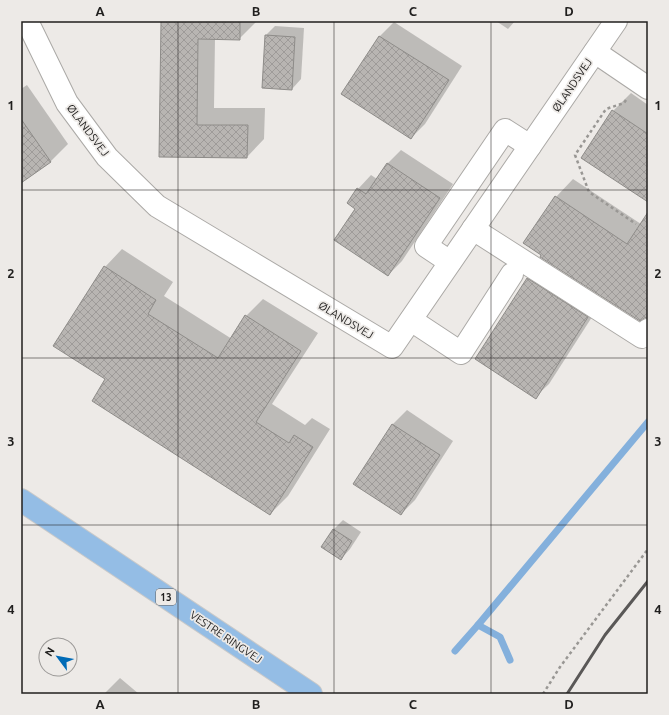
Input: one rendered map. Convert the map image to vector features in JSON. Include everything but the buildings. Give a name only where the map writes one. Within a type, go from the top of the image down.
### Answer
[{"type":"main road","name":"VESTRE RINGVEJ","points":[[21,500],[312,694]]},
{"type":"street","name":"ØLANDSVEJ","points":[[32,23],[67,103],[106,157],[156,206],[392,347],[616,21]]},
{"type":"street","points":[[595,52],[643,85]]},
{"type":"street","points":[[450,262],[426,246],[505,130],[530,146]]},
{"type":"street","points":[[473,229],[642,337],[648,330]]},
{"type":"street","points":[[411,320],[461,353],[512,274]]},
{"type":"path","points":[[636,224],[589,192],[575,155],[606,109],[624,103],[643,85]]},
{"type":"path","points":[[542,694],[560,667],[648,549]]},
{"type":"waterway","points":[[478,625],[648,422]]},
{"type":"waterway","points":[[455,651],[478,625],[500,637],[510,660]]},
{"type":"railway","points":[[567,694],[605,635],[648,581]]}]
